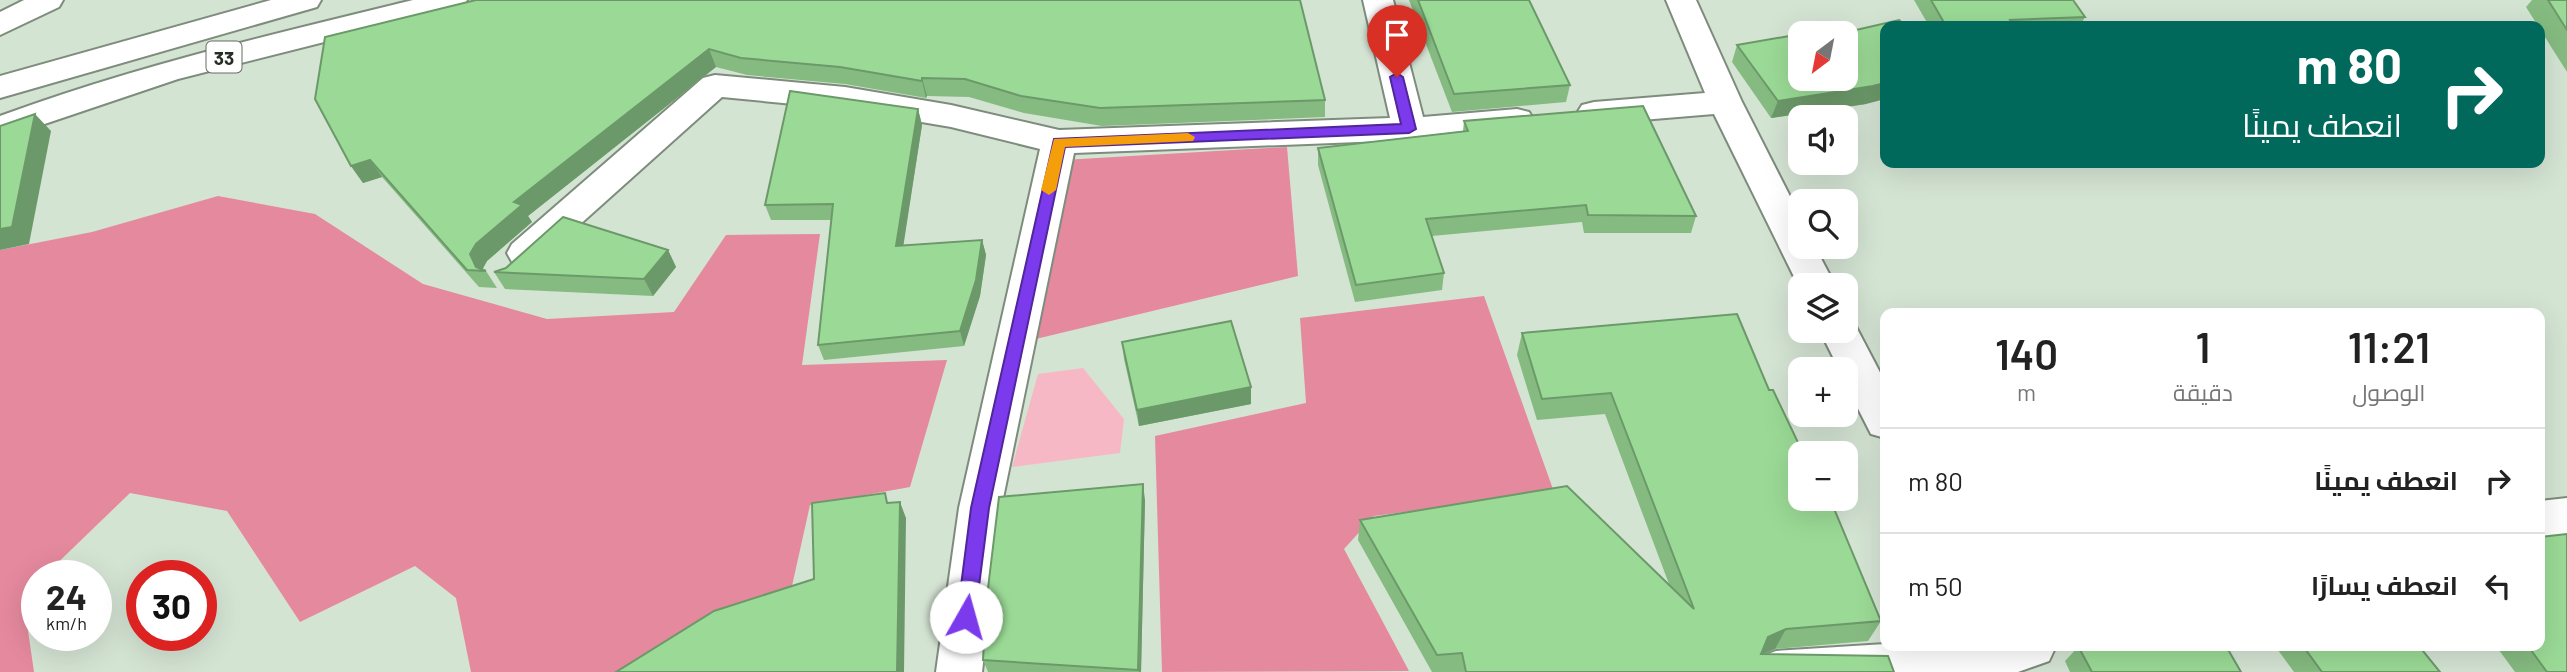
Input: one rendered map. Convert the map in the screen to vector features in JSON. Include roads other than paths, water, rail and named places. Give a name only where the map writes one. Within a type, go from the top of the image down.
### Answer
[{"type":"street","points":[[0,25],[48,0]]},
{"type":"street","name":"33","points":[[0,87],[159,39],[306,0]]},
{"type":"street","name":"33","points":[[0,128],[42,111],[222,57],[452,0]]},
{"type":"street","points":[[1378,0],[1409,129]]},
{"type":"street","points":[[1681,0],[1725,102],[1810,273]]},
{"type":"street","points":[[502,273],[715,86],[845,98],[951,116],[1059,142],[1409,129],[1725,102]]},
{"type":"street","points":[[959,672],[980,508],[1059,142]]},
{"type":"street","points":[[1845,343],[1880,412]]},
{"type":"street","points":[[2545,518],[2567,516]]},
{"type":"street","points":[[1776,672],[2011,655]]}]
